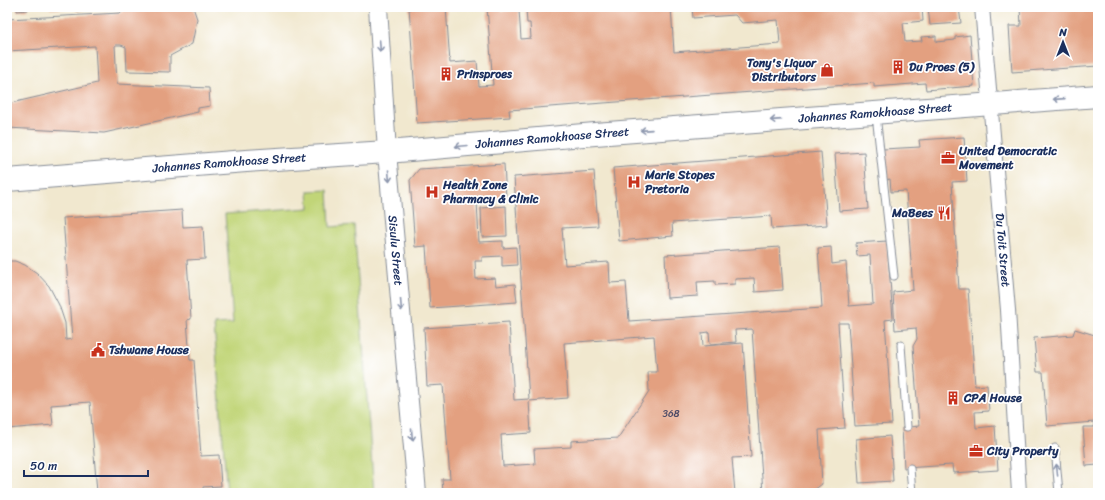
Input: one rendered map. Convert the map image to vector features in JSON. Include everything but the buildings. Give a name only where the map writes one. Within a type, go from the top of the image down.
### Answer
[{"type":"main road","name":"Johannes Ramokhoase Street","points":[[7,180],[246,161],[387,152],[1098,96]]},
{"type":"street","name":"Sisulu Street","points":[[378,7],[387,152],[417,493]]},
{"type":"street","name":"Du Toit Street","points":[[982,7],[1008,310],[1019,493]]},
{"type":"lane","points":[[876,113],[894,276]]},
{"type":"lane","points":[[901,345],[907,427]]},
{"type":"lane","points":[[1055,448],[1059,493]]},
{"type":"lane","points":[[910,468],[912,493]]},
{"type":"green space","points":[[328,190],[330,227],[354,225],[374,493],[227,493],[214,324],[233,323],[225,214],[309,208],[308,191]]},
{"type":"place","name":"Du Proes (5)","points":[[898,67]]},
{"type":"place","name":"Tony's Liquor Distributors","points":[[827,70]]},
{"type":"place","name":"Prinsproes","points":[[446,74]]},
{"type":"place","name":"United Democratic Movement","points":[[948,158]]},
{"type":"place","name":"Marie Stopes Pretoria","points":[[634,182]]},
{"type":"place","name":"Health Zone Pharmacy & Clinic","points":[[432,192]]},
{"type":"place","name":"MaBees","points":[[944,213]]},
{"type":"place","name":"Tshwane House","points":[[98,350]]},
{"type":"place","name":"CPA House","points":[[953,398]]},
{"type":"place","name":"City Property","points":[[976,451]]}]
